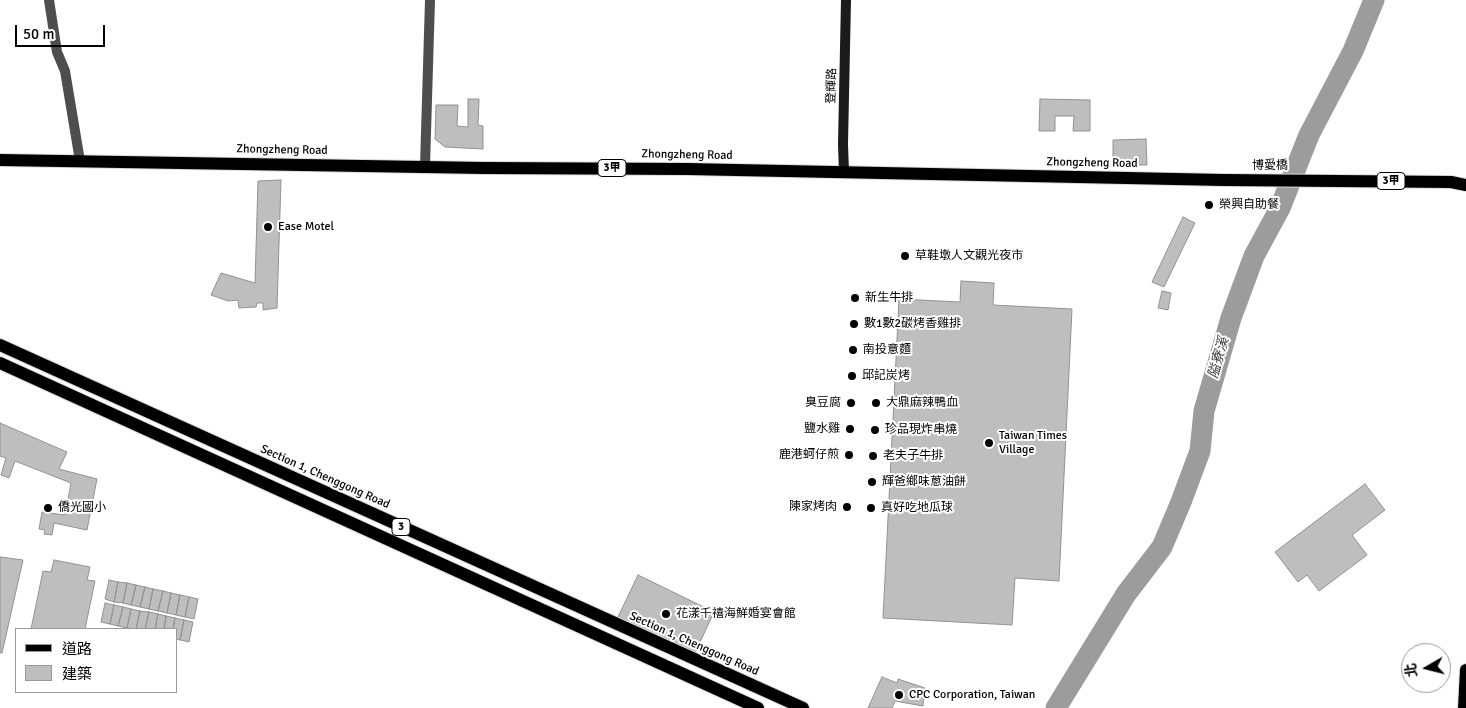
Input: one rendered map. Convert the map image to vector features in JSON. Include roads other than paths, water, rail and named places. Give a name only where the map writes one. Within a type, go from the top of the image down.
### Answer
[{"type":"main road","name":"Zhongzheng Road","points":[[0,160],[484,168],[672,168],[1224,180]]},
{"type":"main road","name":"博愛橋","points":[[1224,180],[1451,182],[1466,185]]},
{"type":"main road","name":"Section 1, Chenggong Road","points":[[0,345],[803,708]]},
{"type":"main road","name":"3","points":[[0,363],[758,708]]},
{"type":"main road","points":[[1464,708],[1466,670]]},
{"type":"street","points":[[49,0],[57,52],[65,71],[80,162]]},
{"type":"street","points":[[425,166],[430,0]]},
{"type":"street","name":"登輝路","points":[[844,172],[846,0]]},
{"type":"waterway","name":"隘寮溪","points":[[1056,708],[1126,594],[1162,547],[1200,451],[1204,411],[1231,318],[1254,256],[1280,208],[1309,135],[1353,51],[1374,0]]},
{"type":"place","name":"榮興自助餐","points":[[1209,205]]},
{"type":"place","name":"Ease Motel","points":[[268,227]]},
{"type":"place","name":"草鞋墩人文觀光夜市","points":[[905,256]]},
{"type":"place","name":"新生牛排","points":[[855,298]]},
{"type":"place","name":"數1數2碳烤香雞排","points":[[854,324]]},
{"type":"place","name":"南投意麵","points":[[853,350]]},
{"type":"place","name":"邱記炭烤","points":[[852,376]]},
{"type":"place","name":"臭豆腐","points":[[851,403]]},
{"type":"place","name":"大鼎麻辣鴨血","points":[[876,403]]},
{"type":"place","name":"鹽水雞","points":[[850,429]]},
{"type":"place","name":"珍品現炸串燒","points":[[875,430]]},
{"type":"place","name":"Taiwan Times Village","points":[[989,443]]},
{"type":"place","name":"鹿港蚵仔煎","points":[[849,455]]},
{"type":"place","name":"老夫子牛排","points":[[873,456]]},
{"type":"place","name":"輝爸鄉味蔥油餅","points":[[872,482]]},
{"type":"place","name":"陳家烤肉","points":[[847,507]]},
{"type":"place","name":"僑光國小","points":[[48,508]]},
{"type":"place","name":"真好吃地瓜球","points":[[871,508]]},
{"type":"place","name":"花漾千禧海鮮婚宴會館","points":[[666,614]]},
{"type":"place","name":"CPC Corporation, Taiwan","points":[[899,695]]}]
